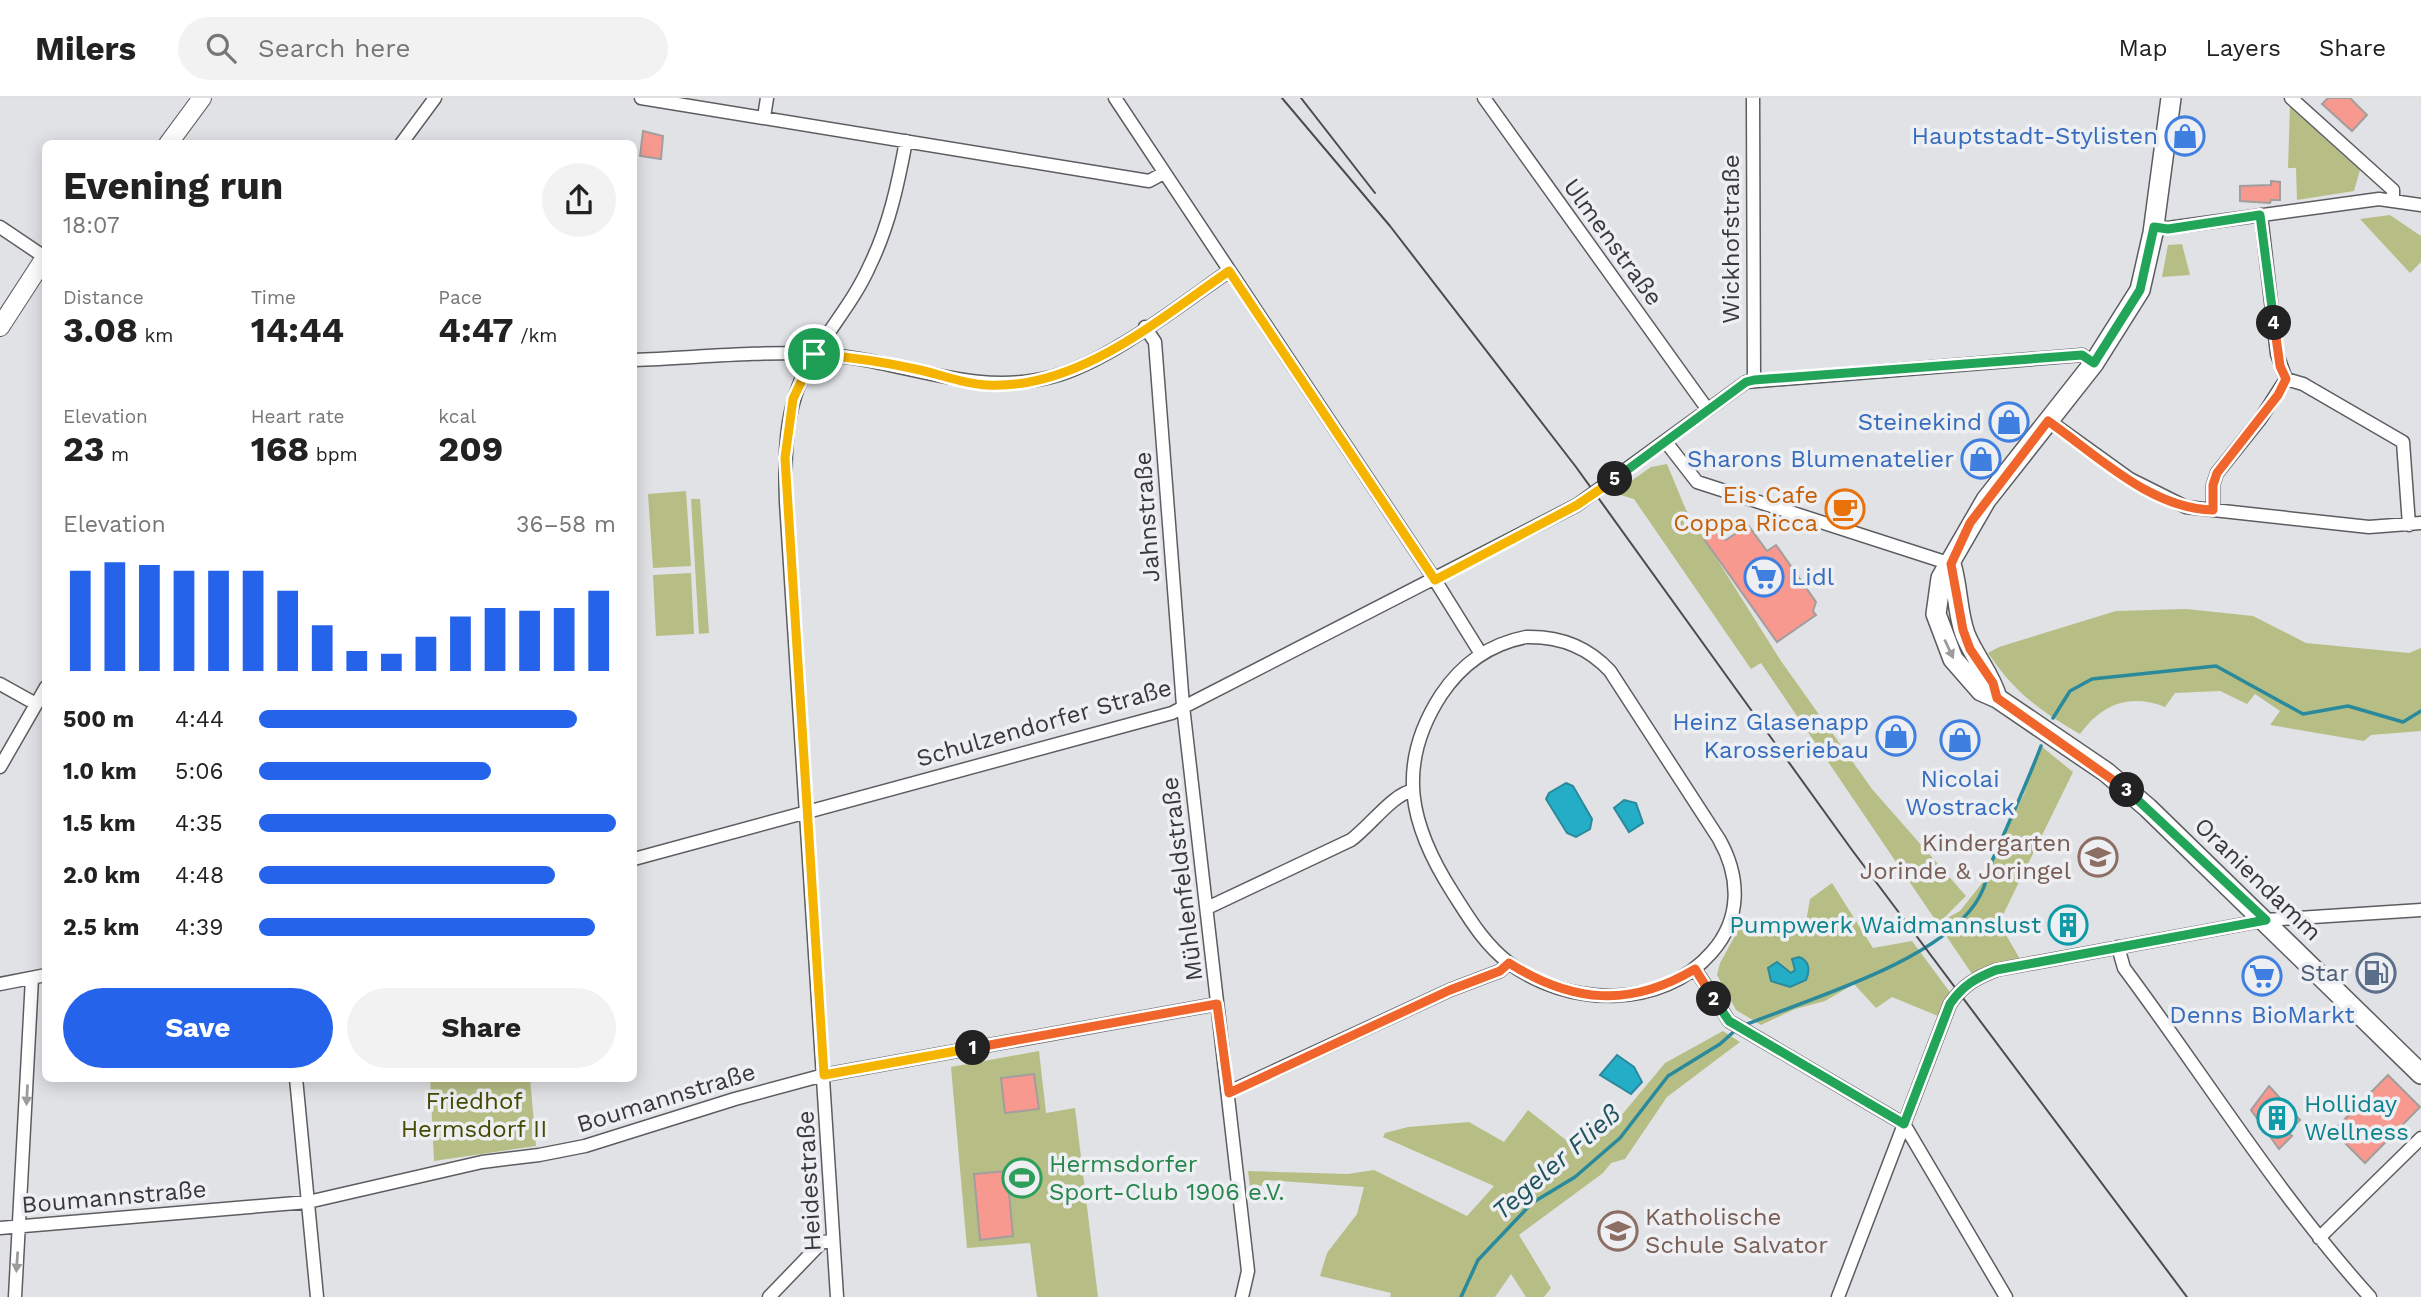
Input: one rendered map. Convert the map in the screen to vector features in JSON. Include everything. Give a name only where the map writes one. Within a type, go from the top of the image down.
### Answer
[{"type":"main road","points":[[171,140],[202,98]]},
{"type":"main road","points":[[1951,564],[1970,523],[2094,363],[2140,290],[2154,227],[2171,98]]},
{"type":"main road","points":[[0,327],[42,262]]},
{"type":"main road","name":"Oraniendamm","points":[[1951,564],[1963,630],[1970,649],[1993,683],[1997,698],[2106,772],[2148,808],[2266,920],[2421,1074]]},
{"type":"street","points":[[404,140],[435,98]]},
{"type":"street","points":[[641,98],[1149,181],[1164,173]]},
{"type":"street","points":[[764,117],[767,98]]},
{"type":"street","points":[[1115,98],[1435,580],[1481,654]]},
{"type":"street","name":"Ulmenstraße","points":[[1484,98],[1708,410]]},
{"type":"street","name":"Wickhofstraße","points":[[1753,98],[1754,380]]},
{"type":"street","points":[[2291,98],[2393,190],[2393,200]]},
{"type":"street","name":"Heidestraße","points":[[837,1297],[785,458],[793,399],[814,354],[855,295],[874,257],[893,204],[906,141]]},
{"type":"street","points":[[2154,227],[2168,229],[2260,215],[2393,200],[2414,204],[2421,214]]},
{"type":"street","points":[[2260,215],[2277,354],[2286,379]]},
{"type":"street","points":[[0,227],[42,255]]},
{"type":"street","points":[[637,360],[814,354],[866,359],[986,385],[1010,385],[1053,377],[1083,364],[1145,327],[1229,271]]},
{"type":"street","name":"Jahnstraße","points":[[1145,327],[1155,342],[1183,706]]},
{"type":"street","points":[[1754,380],[2082,355],[2094,363]]},
{"type":"street","points":[[2213,510],[2213,485],[2217,473],[2272,402],[2286,379]]},
{"type":"street","points":[[2048,421],[2155,494],[2186,507],[2369,527],[2415,524],[2403,442],[2303,384],[2286,379]]},
{"type":"street","name":"Schulzendorfer Straße","points":[[637,858],[1172,713],[1577,505],[1754,380]]},
{"type":"street","points":[[1664,444],[1697,482],[1951,564]]},
{"type":"street","points":[[1552,638],[1588,652],[1600,661],[1618,683],[1719,839],[1732,864],[1736,890],[1728,929],[1713,951],[1695,969],[1656,989],[1610,997],[1562,989],[1509,963],[1481,936],[1439,871],[1421,832],[1412,791],[1415,751],[1424,724],[1444,690],[1481,654],[1514,639],[1552,638]]},
{"type":"street","points":[[0,684],[36,704]]},
{"type":"street","points":[[0,767],[42,694]]},
{"type":"street","name":"Mühlenfeldstraße","points":[[1183,706],[1248,1271],[1242,1297]]},
{"type":"street","points":[[1207,908],[1351,840],[1369,827],[1403,792],[1412,791]]},
{"type":"street","points":[[1838,1297],[1942,1023],[1959,991],[1974,979],[1996,970],[2266,920],[2421,910]]},
{"type":"street","points":[[2118,947],[2124,968],[2319,1238],[2370,1297]]},
{"type":"street","points":[[1229,1093],[1450,990],[1500,971],[1509,963]]},
{"type":"street","points":[[1695,969],[1729,1021],[1904,1124],[2006,1297]]},
{"type":"street","points":[[0,984],[42,976]]},
{"type":"street","points":[[15,1297],[32,978]]},
{"type":"street","name":"Boumannstraße","points":[[0,1228],[308,1202],[482,1162],[585,1146],[735,1098],[824,1075],[1217,1004]]},
{"type":"street","points":[[296,1082],[317,1297]]},
{"type":"street","points":[[2319,1238],[2421,1138]]},
{"type":"street","points":[[769,1297],[822,1242],[833,1241]]},
{"type":"green space","points":[[2290,107],[2360,170],[2354,191],[2297,200],[2296,168],[2288,168]]},
{"type":"green space","points":[[2390,215],[2421,236],[2421,262],[2410,273],[2360,219]]},
{"type":"green space","points":[[2182,244],[2190,275],[2162,277],[2168,245]]},
{"type":"green space","points":[[1667,464],[1686,510],[1781,661],[1872,789],[1966,896],[1940,922],[1960,911],[1990,873],[1993,858],[2024,794],[2041,746],[2073,772],[1999,923],[2020,959],[1983,967],[1972,974],[1761,663],[1751,669],[1634,499],[1614,493],[1651,467]]},
{"type":"green space","points":[[686,491],[691,566],[653,568],[648,494]]},
{"type":"green space","points":[[691,499],[700,499],[709,633],[699,634]]},
{"type":"green space","points":[[691,573],[694,634],[656,636],[653,575]]},
{"type":"green space","points":[[2186,609],[2253,616],[2306,643],[2409,653],[2421,648],[2421,731],[2371,735],[2364,741],[2270,725],[2280,711],[2255,694],[2247,704],[2220,691],[2175,693],[2165,707],[2140,701],[2118,704],[2098,715],[2080,734],[2029,700],[1988,653],[1999,647],[2116,611]]},
{"type":"green space","points":[[1832,883],[1873,948],[1912,941],[1952,995],[1938,1016],[1892,997],[1876,1008],[1854,984],[1825,1001],[1795,1009],[1761,1025],[1736,1010],[1717,975],[1720,963],[1742,923],[1811,936],[1805,927],[1810,899]]},
{"type":"green space","points":[[1723,1031],[1740,1042],[1667,1097],[1625,1159],[1611,1163],[1603,1173],[1519,1235],[1551,1288],[1544,1297],[1526,1297],[1511,1274],[1495,1297],[1390,1297],[1391,1293],[1320,1276],[1327,1253],[1357,1214],[1364,1187],[1265,1180],[1252,1201],[1248,1171],[1348,1174],[1374,1170],[1467,1216],[1494,1186],[1383,1137],[1385,1133],[1408,1127],[1469,1122],[1504,1142],[1528,1110],[1576,1148],[1611,1111],[1620,1117],[1665,1063]]},
{"type":"green space","name":"Hermsdorfer Sport-Club 1906 e.V.","points":[[1039,1051],[1046,1113],[1075,1108],[1098,1297],[1037,1297],[1030,1243],[967,1248],[951,1067]]},
{"type":"green space","name":"Friedhof Hermsdorf II","points":[[430,1082],[530,1082],[536,1146],[434,1161]]},
{"type":"water","points":[[1566,783],[1573,786],[1592,819],[1590,829],[1576,837],[1567,833],[1546,799],[1549,793]]},
{"type":"water","points":[[1624,800],[1636,803],[1643,823],[1629,832],[1614,808]]},
{"type":"water","points":[[1799,957],[1808,967],[1806,980],[1790,987],[1771,981],[1768,968],[1777,962],[1791,973],[1795,970],[1792,959]]},
{"type":"water","points":[[1617,1055],[1634,1067],[1642,1082],[1631,1094],[1600,1075]]},
{"type":"building","points":[[2328,98],[2350,98],[2367,115],[2352,131],[2322,104]]},
{"type":"building","points":[[643,131],[663,136],[661,159],[640,156]]},
{"type":"building","points":[[2271,181],[2280,182],[2280,200],[2271,200],[2270,203],[2240,201],[2240,186],[2271,185]]},
{"type":"building","name":"Lidl","points":[[1748,525],[1767,551],[1776,545],[1816,602],[1813,611],[1816,615],[1777,642],[1704,539],[1718,529],[1726,540]]},
{"type":"building","name":"Pumpwerk Waidmannslust","points":[[2082,913],[2086,933],[2055,939],[2052,919]]},
{"type":"building","points":[[1034,1074],[1039,1109],[1005,1113],[1001,1078]]},
{"type":"building","points":[[2388,1075],[2420,1107],[2365,1163],[2333,1131]]},
{"type":"building","name":"Holliday Wellness","points":[[2269,1086],[2300,1120],[2288,1132],[2292,1136],[2279,1149],[2251,1110]]},
{"type":"building","points":[[1007,1171],[1013,1236],[980,1240],[974,1174]]},
{"type":"waterway","name":"Tegeler Fließ","points":[[2053,718],[2070,691],[2092,679],[2216,666],[2303,714],[2348,706],[2403,722],[2421,711]]},
{"type":"waterway","name":"Tegeler Fließ","points":[[1745,1025],[1902,961],[1956,925],[1975,904],[1982,891],[2041,746]]},
{"type":"waterway","name":"Tegeler Fließ","points":[[1461,1297],[1478,1260],[1532,1203],[1575,1177],[1620,1138],[1668,1076],[1720,1044],[1738,1028]]},
{"type":"tram line","points":[[1282,98],[1390,226],[1576,467],[1852,850],[2187,1297]]},
{"type":"tram line","points":[[1301,98],[1375,193]]},
{"type":"place","name":"Hauptstadt-Stylisten","points":[[2185,136]]},
{"type":"place","name":"Steinekind","points":[[2009,422]]},
{"type":"place","name":"Sharons Blumenatelier","points":[[1981,459]]},
{"type":"place","name":"Eis Cafe Coppa Ricca","points":[[1845,509]]},
{"type":"place","name":"Lidl","points":[[1764,577]]},
{"type":"place","name":"Heinz Glasenapp Karosseriebau","points":[[1896,736]]},
{"type":"place","name":"Nicolai Wostrack","points":[[1960,740]]},
{"type":"place","name":"Kindergarten Jorinde & Joringel","points":[[2098,857]]},
{"type":"place","name":"Pumpwerk Waidmannslust","points":[[2068,925]]},
{"type":"place","name":"Star","points":[[2376,973]]},
{"type":"place","name":"Denns BioMarkt","points":[[2262,976]]},
{"type":"place","name":"Holliday Wellness","points":[[2277,1118]]},
{"type":"place","name":"Hermsdorfer Sport-Club 1906 e.V.","points":[[1022,1178]]},
{"type":"place","name":"Katholische Schule Salvator","points":[[1618,1231]]},
{"type":"route","points":[[2260,215],[2277,354],[2286,379],[2278,395],[2217,473],[2213,485],[2213,510],[2186,507],[2155,494],[2048,421],[1970,523],[1951,564],[1957,582],[1963,630],[1970,649],[1993,683],[1997,698],[2106,772],[2197,852],[2266,920],[1996,970],[1974,979],[1959,991],[1950,1004],[1904,1124],[1729,1021],[1695,969],[1656,989],[1610,997],[1562,989],[1525,974],[1509,963],[1500,971],[1450,990],[1229,1093],[1217,1004],[824,1075],[785,458],[788,418],[793,399],[814,354],[866,359],[986,385],[1010,385],[1053,377],[1094,360],[1229,271],[1435,580],[1589,498],[1746,382],[2082,355],[2094,363],[2140,290],[2154,227],[2168,229],[2260,215]]}]
